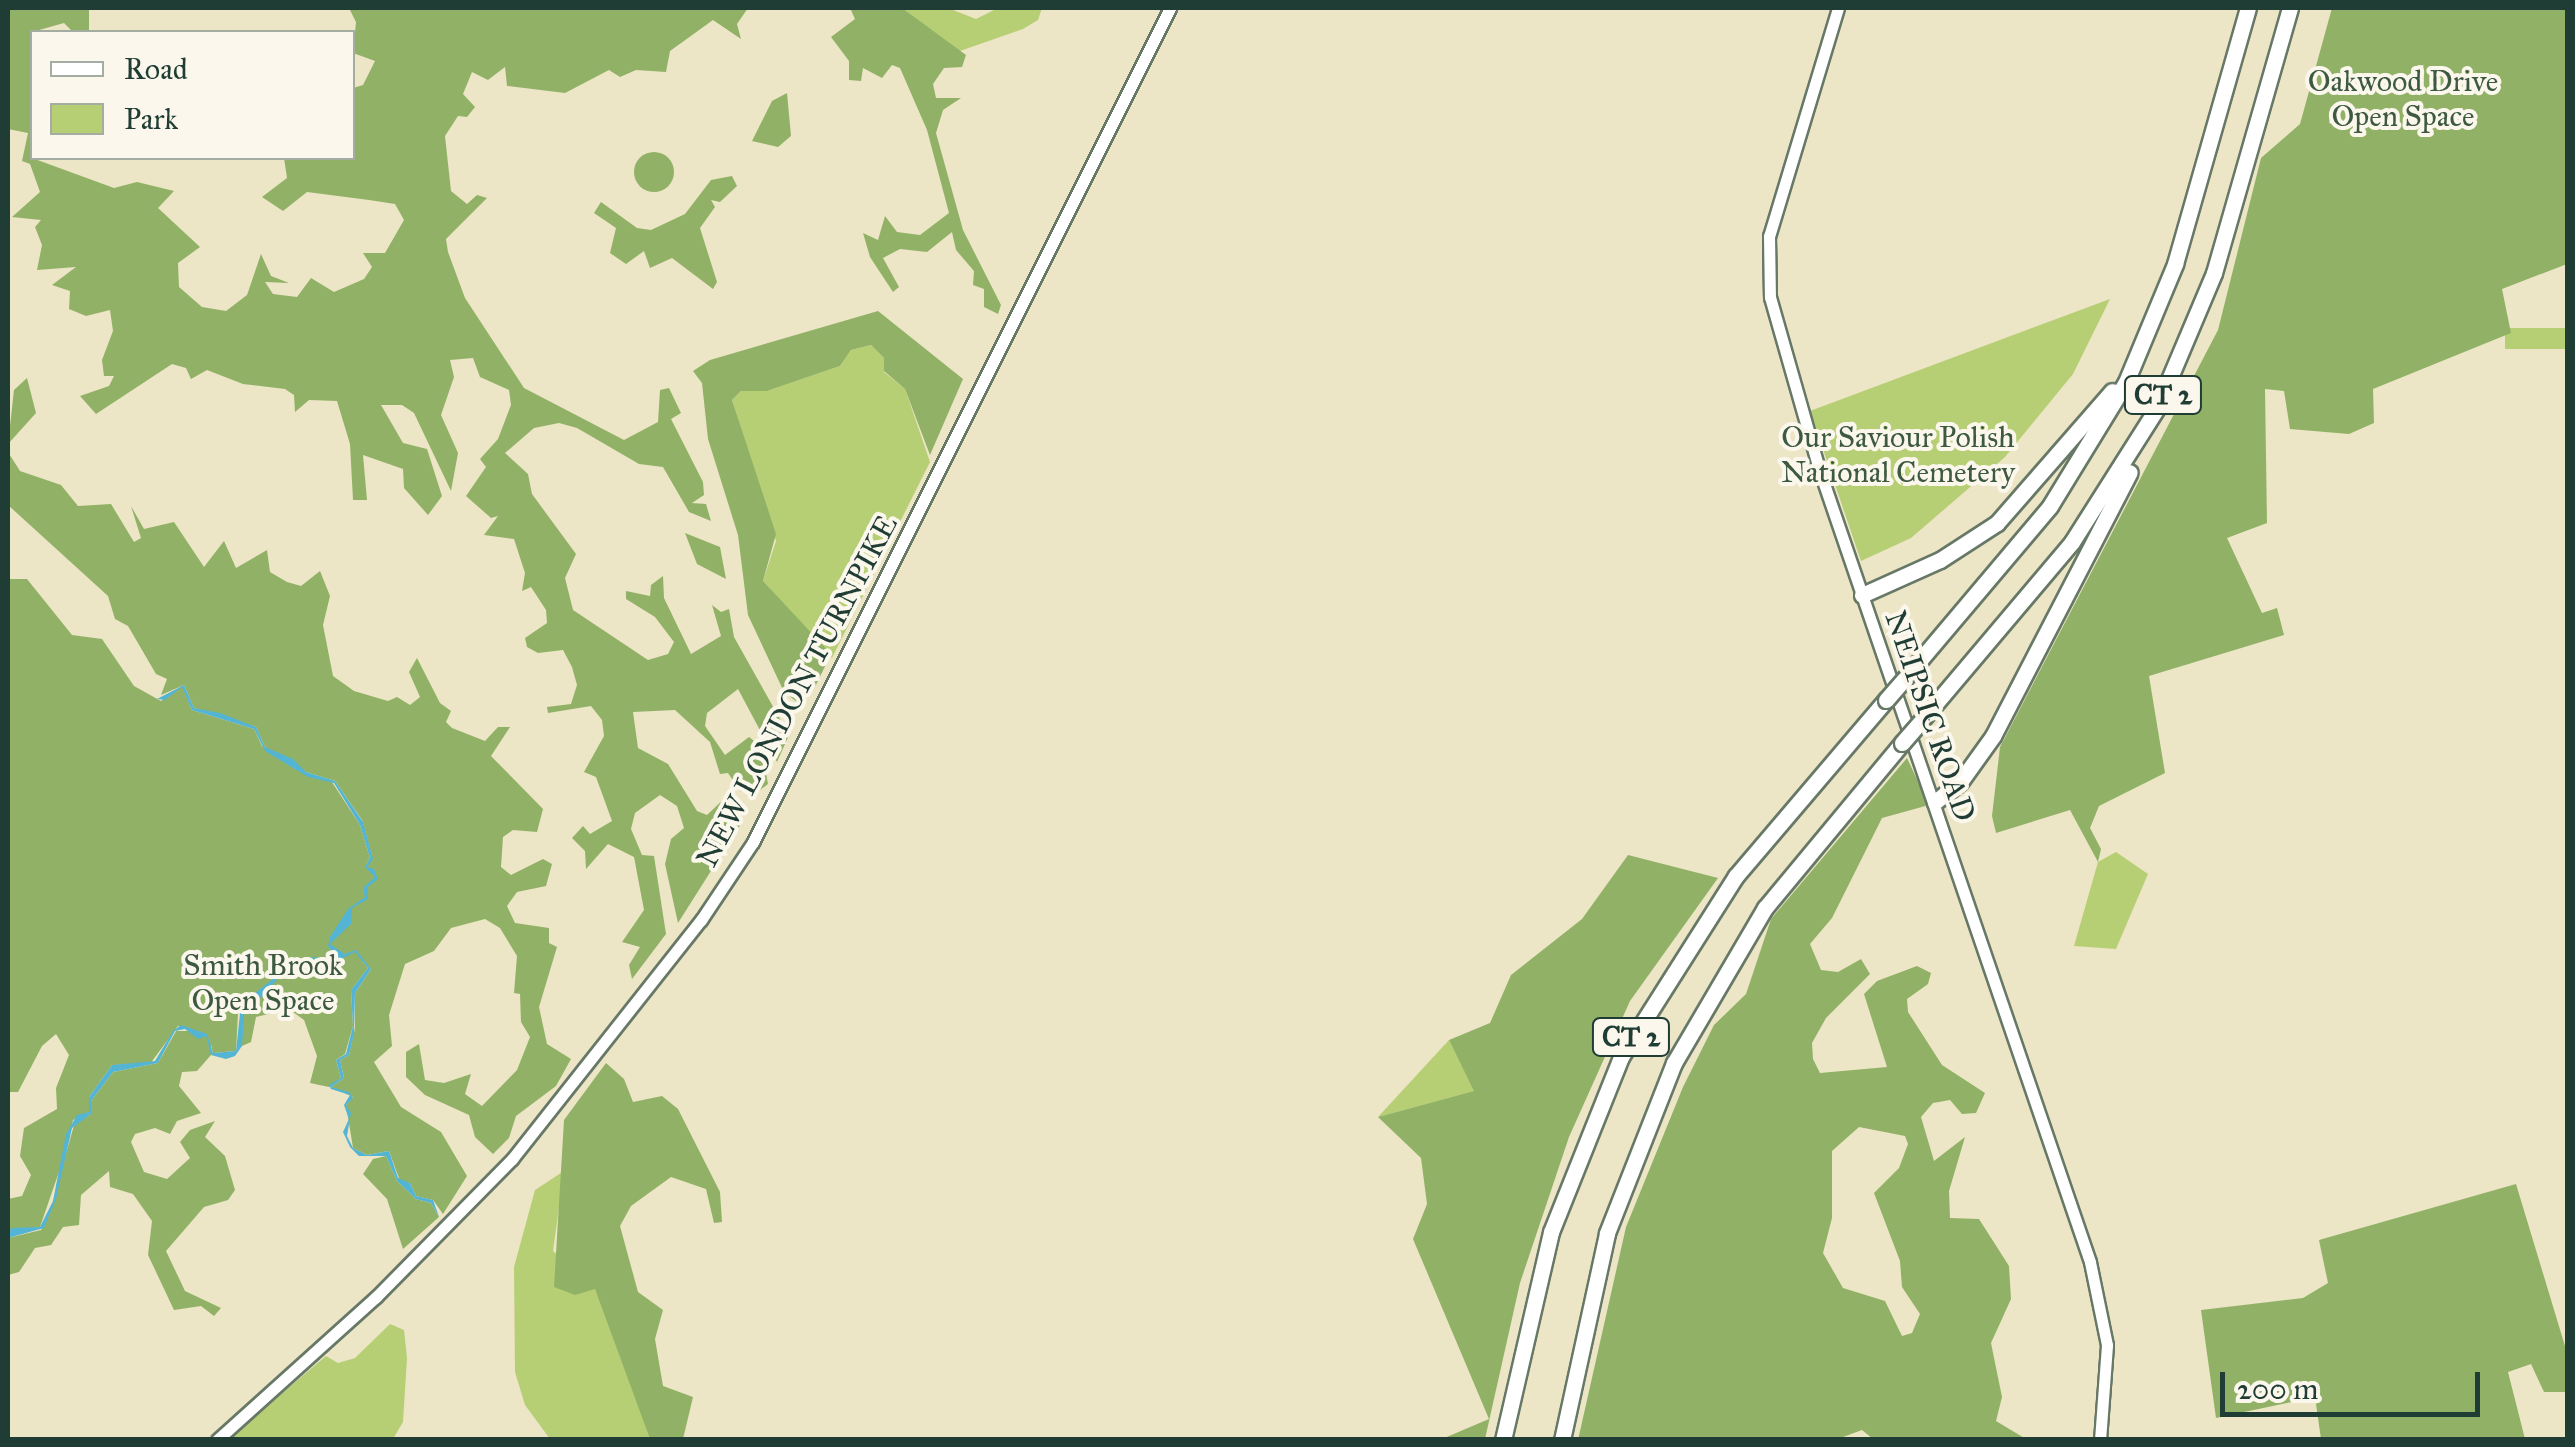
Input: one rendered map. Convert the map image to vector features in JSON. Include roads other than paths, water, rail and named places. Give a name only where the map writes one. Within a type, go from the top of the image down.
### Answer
[{"type":"highway","name":"CT 2","points":[[1503,1440],[1550,1232],[1621,1056],[1736,876],[2056,497],[2138,357],[2182,242],[2248,8]]},
{"type":"highway","name":"CT 2","points":[[1562,1440],[1610,1224],[1674,1063],[1766,908],[2072,542],[2149,424],[2218,262],[2290,8]]},
{"type":"highway","points":[[1862,595],[1954,552],[2002,518],[2138,357]]},
{"type":"highway","points":[[1935,802],[1960,782],[2002,720],[2118,497],[2149,424]]},
{"type":"street","name":"NEW LONDON TURNPIKE","points":[[216,1440],[376,1296],[512,1159],[711,904],[753,842],[1170,8]]},
{"type":"street","name":"NEIPSIC ROAD","points":[[1838,8],[1776,208],[1767,268],[1804,422],[2098,1295],[2108,1345],[2100,1440]]},
{"type":"water","points":[[184,685],[194,708],[256,727],[265,747],[293,759],[306,772],[335,781],[363,822],[373,859],[367,867],[374,869],[378,879],[368,887],[368,899],[352,908],[351,924],[330,944],[345,954],[356,950],[371,969],[355,993],[354,1034],[349,1055],[340,1060],[344,1078],[331,1087],[349,1092],[353,1098],[346,1105],[351,1113],[347,1136],[353,1148],[367,1155],[389,1151],[398,1178],[410,1183],[416,1196],[433,1200],[439,1217],[431,1203],[416,1199],[397,1181],[386,1156],[359,1156],[350,1147],[343,1132],[349,1119],[344,1105],[350,1095],[331,1089],[329,1085],[341,1078],[336,1060],[346,1054],[353,1026],[351,990],[368,968],[355,952],[329,965],[316,958],[281,975],[256,1003],[245,1004],[242,1046],[235,1056],[226,1059],[211,1055],[206,1036],[198,1039],[185,1029],[175,1031],[158,1063],[113,1072],[91,1101],[91,1114],[72,1128],[56,1199],[44,1228],[8,1238],[11,1228],[40,1227],[53,1201],[66,1134],[77,1115],[89,1112],[89,1097],[112,1065],[155,1061],[173,1031],[181,1025],[207,1034],[213,1053],[236,1051],[241,1004],[283,971],[312,957],[338,959],[328,946],[330,937],[348,909],[365,897],[363,888],[375,877],[365,867],[370,858],[360,825],[334,783],[308,777],[265,751],[254,729],[192,710],[182,687],[165,700],[157,699]]},
{"type":"park label","name":"Oakwood Drive Open Space","points":[[2403,98]]},
{"type":"park label","name":"Our Saviour Polish National Cemetery","points":[[1898,454]]},
{"type":"park label","name":"Smith Brook Open Space","points":[[263,982]]}]
